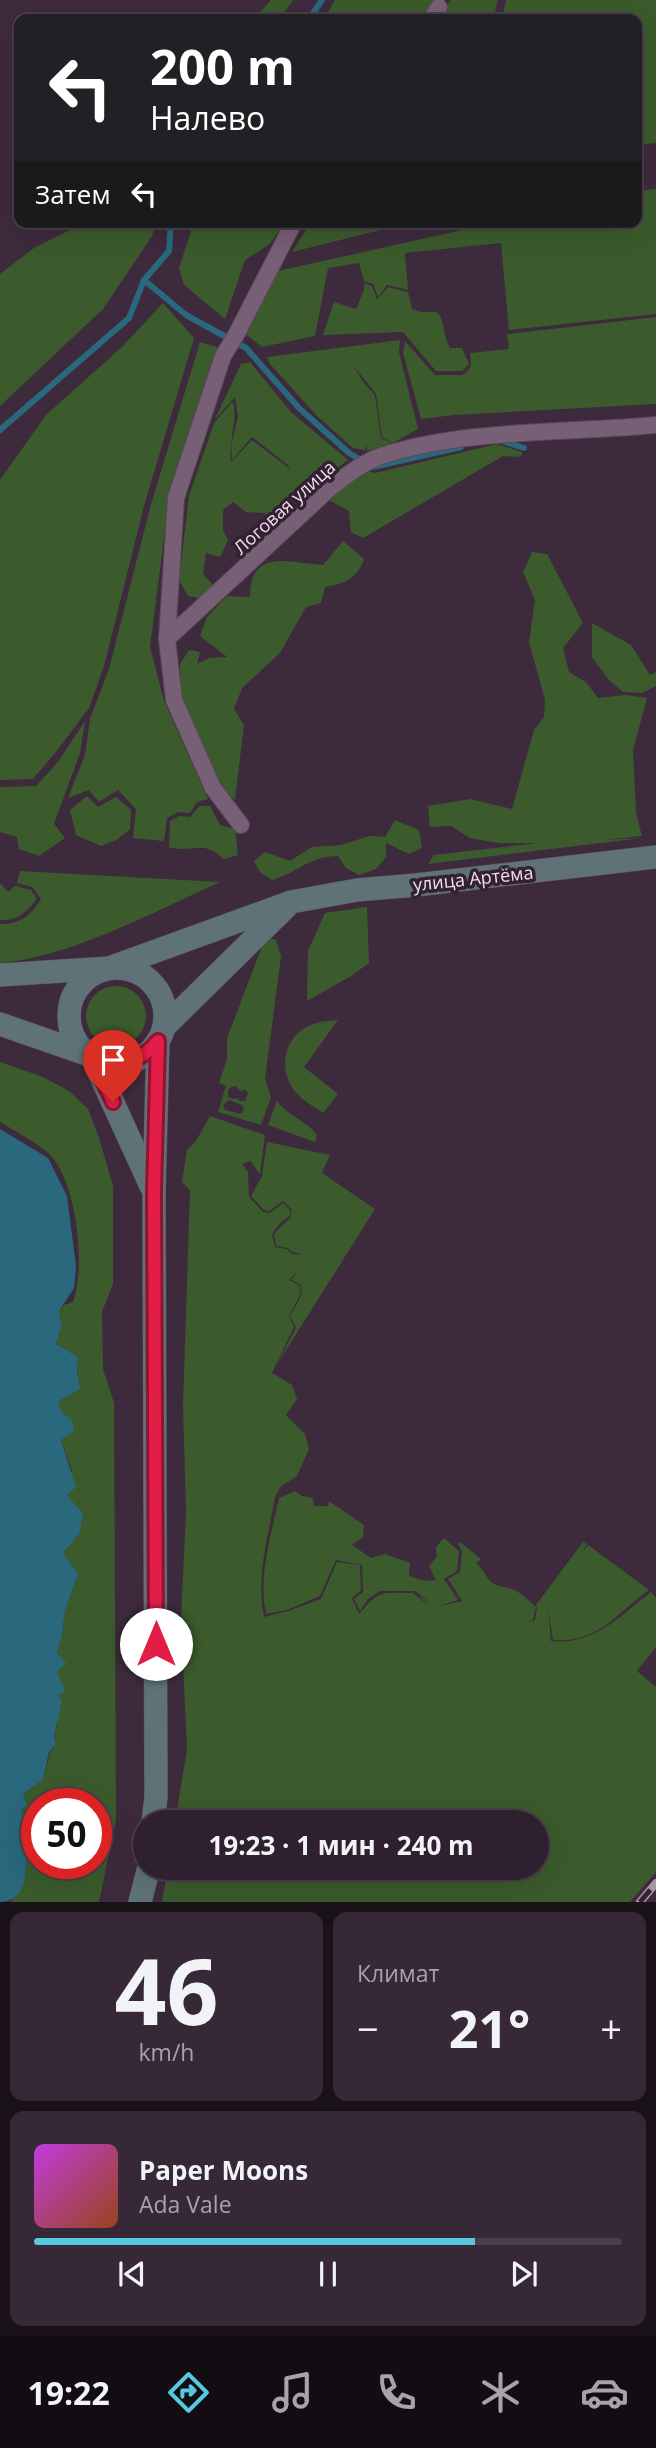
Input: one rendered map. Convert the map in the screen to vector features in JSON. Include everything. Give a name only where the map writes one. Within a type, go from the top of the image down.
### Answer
[{"type":"main road","name":"улица Артёма","points":[[109,968],[291,902],[357,890],[656,857]]},
{"type":"main road","points":[[0,1024],[106,1063],[121,1064],[136,1060],[148,1053],[161,1034],[291,902]]},
{"type":"main road","points":[[109,968],[94,973],[80,984],[72,998],[69,1014],[71,1031],[80,1046],[91,1056],[154,1192]]},
{"type":"main road","points":[[0,975],[126,968],[142,974],[155,985],[164,1005],[154,1192],[154,1810]]},
{"type":"main road","points":[[140,1902],[146,1880]]},
{"type":"street","points":[[241,825],[213,788],[174,700],[167,639],[176,498],[223,356],[291,228]]},
{"type":"street","name":"Логовая улица","points":[[167,639],[319,498],[354,470],[382,455],[460,438],[656,425]]},
{"type":"green space","points":[[271,0],[293,0],[283,14],[258,14]]},
{"type":"green space","points":[[335,0],[435,0],[425,14],[327,14]]},
{"type":"green space","points":[[451,0],[498,0],[494,14],[441,14]]},
{"type":"green space","points":[[506,0],[656,0],[656,143],[642,144],[642,14],[503,14]]},
{"type":"green space","points":[[656,189],[656,314],[509,330],[501,243],[405,253],[408,290],[387,285],[378,297],[373,284],[364,281],[359,263],[328,268],[315,336],[262,347],[243,332],[278,271],[471,228],[642,228],[642,190]]},
{"type":"green space","points":[[74,228],[154,228],[152,236],[103,309],[0,406],[0,274],[34,248]]},
{"type":"green space","points":[[192,228],[281,228],[270,244],[245,260],[225,319],[184,285],[179,268]]},
{"type":"green space","points":[[307,228],[389,228],[292,252]]},
{"type":"green space","points":[[364,283],[372,286],[377,299],[388,287],[408,292],[412,309],[437,312],[450,348],[462,348],[469,364],[462,371],[436,371],[403,332],[323,335],[334,302],[356,309]]},
{"type":"green space","points":[[163,303],[194,338],[144,506],[104,666],[89,708],[33,779],[0,780],[0,480],[46,415],[122,347]]},
{"type":"green space","points":[[656,317],[656,404],[421,419],[403,353],[405,341],[435,375],[463,375],[471,367],[470,353],[509,349],[507,334]]},
{"type":"green space","points":[[400,340],[399,352],[418,429],[393,443],[382,437],[376,394],[353,365],[375,395],[381,438],[392,443],[367,451],[367,445],[365,450],[353,448],[317,416],[270,364],[267,357]]},
{"type":"green space","points":[[200,342],[217,347],[169,499],[150,647],[164,701],[208,799],[197,802],[190,813],[178,812],[167,818],[164,841],[133,838],[136,809],[118,790],[99,802],[89,790],[68,798],[85,755],[90,719],[109,669],[150,508]]},
{"type":"green space","points":[[250,362],[291,412],[348,460],[292,500],[285,520],[274,530],[268,531],[265,513],[246,512],[233,502],[223,510],[223,530],[228,540],[220,557],[206,553],[203,574],[214,586],[203,599],[188,596],[179,580],[189,496],[214,423],[233,401],[231,445],[238,417],[235,397],[215,419],[241,364]],"holes":[[[252,437],[289,466],[292,479],[289,468],[252,440],[231,462],[231,447],[232,460]]]},
{"type":"green space","points":[[497,444],[522,452],[521,457],[503,456],[363,538],[351,532],[349,511],[329,500],[365,470],[375,473]]},
{"type":"green space","points":[[343,541],[364,559],[358,571],[344,582],[325,587],[321,603],[306,607],[280,653],[242,688],[234,709],[244,725],[235,800],[222,788],[181,702],[180,664],[189,650],[200,652],[197,664],[209,658],[227,657],[200,636],[207,617],[227,596],[250,597],[252,581],[264,564],[285,561],[323,565]]},
{"type":"green space","points":[[532,552],[547,554],[583,623],[563,648],[569,672],[586,682],[598,698],[626,695],[647,698],[633,750],[636,813],[642,836],[603,840],[642,838],[428,864],[434,855],[537,843],[498,843],[470,838],[451,826],[430,827],[428,806],[470,799],[512,809],[534,730],[544,717],[545,700],[529,642],[535,600],[523,572]]},
{"type":"green space","points":[[592,623],[631,645],[650,675],[656,672],[656,686],[642,693],[623,692],[608,679],[592,657]]},
{"type":"green space","points":[[85,721],[80,753],[54,824],[65,838],[39,856],[19,849],[17,837],[0,832],[0,787],[36,786],[58,762]]},
{"type":"green space","points":[[87,796],[98,807],[116,797],[131,810],[130,829],[118,839],[101,846],[76,835],[70,810]]},
{"type":"green space","points":[[200,806],[210,806],[220,825],[235,829],[238,855],[224,859],[210,849],[169,847],[170,821],[179,816],[190,817]]},
{"type":"green space","points":[[395,820],[419,830],[422,848],[409,854],[386,843],[386,857],[376,869],[359,875],[346,868],[338,856],[311,861],[272,880],[260,872],[254,861],[265,852],[290,861],[312,847],[341,845],[369,836],[385,837]]},
{"type":"green space","points":[[20,871],[220,882],[141,919],[83,942],[55,952],[0,963],[0,924],[24,918],[41,899],[32,887],[17,883]]},
{"type":"green space","points":[[0,883],[8,892],[15,886],[31,890],[37,899],[21,915],[0,920]]},
{"type":"green space","points":[[367,907],[369,963],[307,1001],[308,951],[325,913]]},
{"type":"green space","points":[[271,938],[276,940],[281,956],[265,1079],[271,1097],[261,1125],[218,1112],[226,1086],[219,1083],[227,1059],[227,1038],[263,944]],"holes":[[[236,1086],[240,1091],[245,1090],[248,1093],[245,1101],[228,1097],[228,1090]],[[229,1100],[242,1105],[244,1109],[241,1114],[225,1110],[223,1105]]]},
{"type":"green space","points":[[116,986],[137,995],[146,1016],[137,1037],[116,1046],[95,1037],[86,1016],[95,995]]},
{"type":"green space","points":[[338,1020],[304,1067],[338,1094],[323,1113],[293,1089],[288,1079],[285,1060],[291,1041],[306,1027],[319,1022]]},
{"type":"green space","points":[[0,1062],[43,1077],[69,1091],[88,1109],[113,1186],[113,1284],[102,1312],[103,1369],[114,1403],[116,1819],[112,1839],[112,1788],[32,1788],[43,1780],[50,1752],[56,1744],[57,1653],[65,1611],[78,1573],[63,1553],[79,1534],[67,1495],[72,1471],[61,1440],[72,1420],[61,1411],[58,1401],[77,1380],[78,1357],[56,1344],[62,1325],[59,1311],[64,1305],[73,1302],[77,1287],[79,1247],[73,1204],[67,1184],[50,1155],[0,1122]]},
{"type":"green space","points":[[277,1101],[313,1130],[317,1135],[315,1142],[268,1125]]},
{"type":"green space","points":[[210,1116],[265,1135],[260,1174],[250,1161],[242,1164],[248,1172],[249,1197],[263,1212],[270,1213],[283,1203],[290,1210],[290,1216],[281,1222],[272,1234],[275,1247],[287,1249],[292,1254],[303,1255],[288,1248],[276,1246],[274,1234],[291,1217],[291,1209],[283,1201],[269,1211],[264,1210],[251,1196],[262,1176],[267,1142],[330,1155],[322,1173],[375,1209],[276,1366],[296,1328],[290,1316],[302,1294],[300,1284],[291,1280],[299,1269],[289,1280],[299,1285],[301,1293],[289,1316],[294,1327],[272,1373],[292,1385],[297,1399],[286,1415],[305,1434],[309,1449],[297,1476],[280,1487],[275,1497],[262,1572],[264,1617],[288,1611],[321,1599],[337,1562],[360,1565],[361,1590],[352,1598],[359,1614],[377,1596],[387,1593],[413,1593],[432,1608],[417,1594],[430,1602],[415,1591],[380,1591],[368,1599],[360,1611],[354,1599],[363,1592],[362,1565],[336,1560],[320,1596],[287,1610],[266,1614],[264,1571],[279,1498],[295,1491],[302,1496],[313,1498],[314,1506],[328,1506],[329,1501],[364,1525],[363,1537],[352,1545],[371,1558],[385,1554],[410,1563],[409,1576],[425,1581],[436,1580],[429,1566],[437,1556],[436,1547],[444,1538],[459,1551],[457,1571],[444,1579],[458,1600],[435,1607],[462,1601],[448,1579],[460,1572],[460,1542],[481,1559],[476,1563],[490,1581],[516,1591],[536,1607],[533,1619],[529,1622],[535,1620],[537,1607],[536,1605],[583,1542],[587,1544],[582,1553],[588,1545],[649,1590],[605,1626],[582,1637],[568,1640],[553,1640],[548,1607],[551,1641],[566,1641],[580,1639],[593,1634],[617,1619],[651,1592],[656,1598],[656,1647],[637,1671],[656,1687],[656,1872],[630,1902],[162,1902],[166,1880],[549,1880],[549,1810],[177,1810],[187,1749],[181,1620],[186,1512],[183,1405],[190,1190],[182,1182],[187,1150],[196,1141]]},
{"type":"green space","points":[[24,1879],[104,1879],[99,1902],[10,1902]]},
{"type":"water","points":[[0,1129],[48,1158],[67,1196],[76,1266],[74,1288],[59,1311],[62,1325],[56,1344],[78,1357],[80,1389],[58,1401],[61,1411],[72,1420],[74,1431],[61,1440],[76,1487],[67,1495],[83,1514],[79,1534],[63,1553],[78,1573],[65,1611],[57,1653],[66,1663],[57,1672],[65,1691],[57,1695],[62,1700],[54,1738],[56,1744],[49,1752],[43,1780],[32,1788],[21,1788],[21,1879],[24,1881],[20,1892],[12,1899],[0,1902]]},
{"type":"waterway","points":[[312,14],[322,0]]},
{"type":"waterway","points":[[0,430],[129,318],[144,280],[169,251],[171,228]]},
{"type":"waterway","points":[[144,280],[186,315],[246,348],[299,408],[349,453],[373,467],[461,447]]},
{"type":"waterway","points":[[499,440],[524,448]]},
{"type":"railway","points":[[640,1902],[656,1883]]},
{"type":"route","points":[[113,1102],[92,1057],[106,1063],[121,1064],[148,1053],[158,1041],[154,1192],[156,1644]]}]
